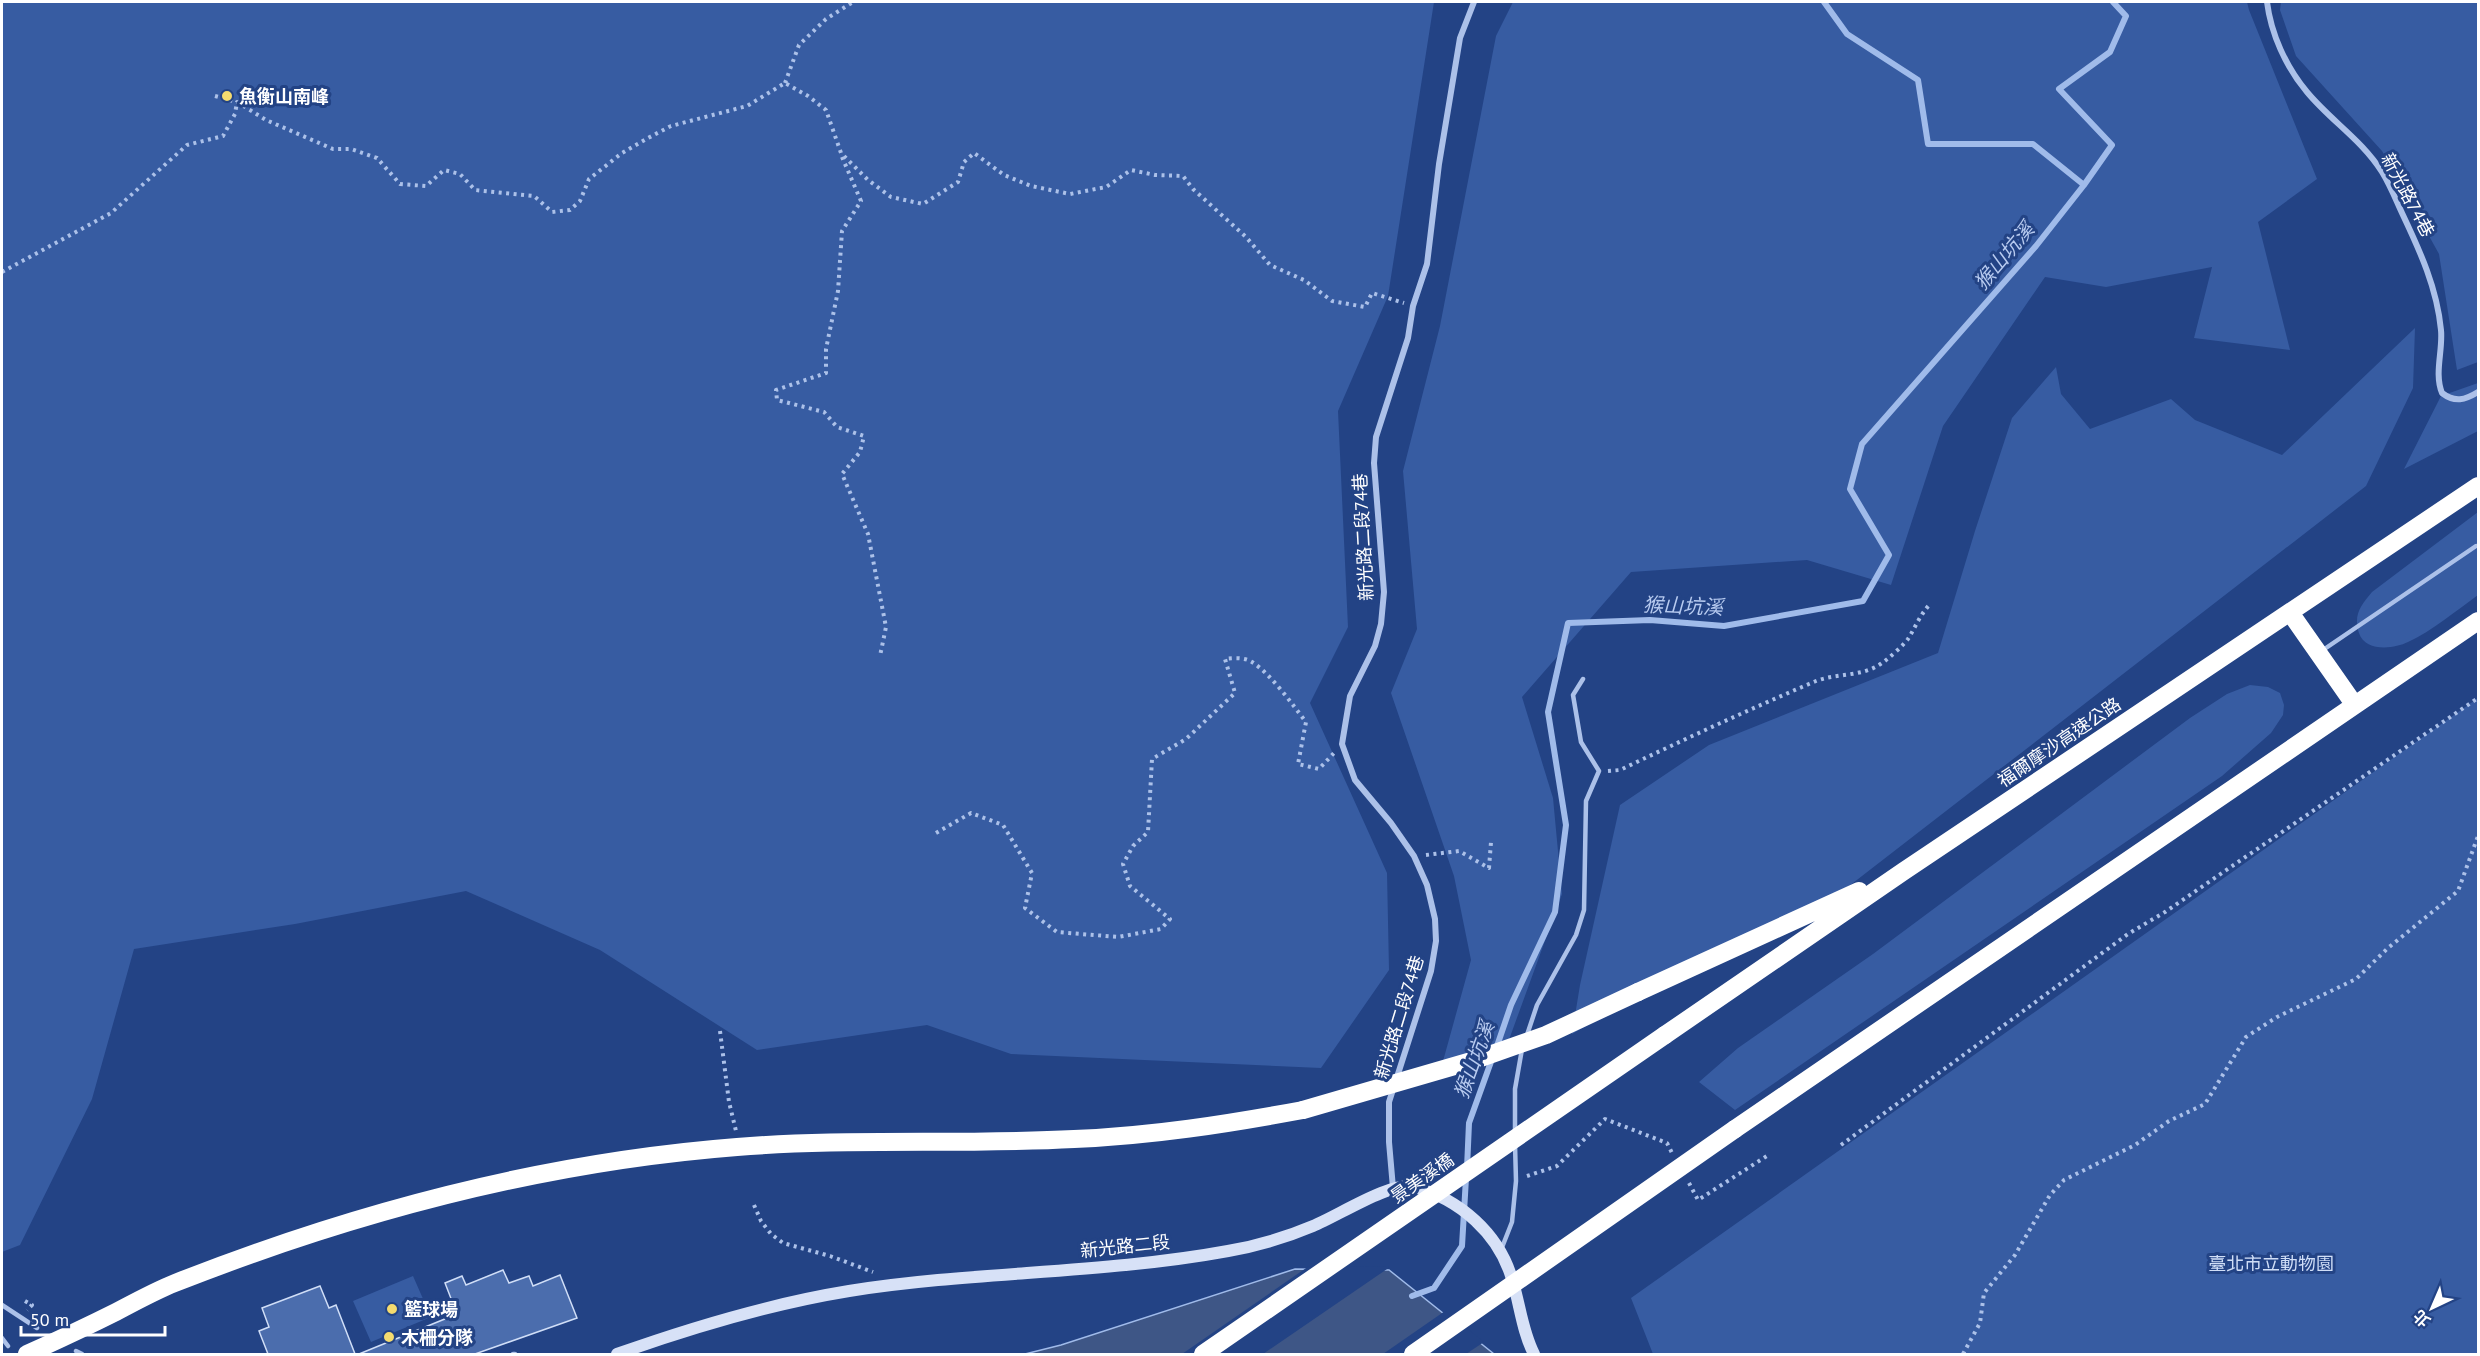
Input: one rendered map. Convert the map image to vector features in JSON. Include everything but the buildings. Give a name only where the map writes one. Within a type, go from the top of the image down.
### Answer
[{"type":"highway","name":"福爾摩沙高速公路","points":[[1665,1035],[1904,871],[2291,614],[2478,486]]},
{"type":"highway","points":[[2291,614],[2354,704]]},
{"type":"highway","points":[[1413,1354],[1735,1129],[2478,621]]},
{"type":"highway","points":[[27,1354],[171,1284],[262,1251],[345,1222],[428,1199],[526,1176],[647,1157],[737,1147],[860,1142],[991,1142],[1076,1139],[1230,1124],[1303,1110],[1475,1060],[1546,1035],[1904,871]]},
{"type":"highway","name":"景美溪橋","points":[[1203,1354],[1665,1035]]},
{"type":"street","name":"新光路二段74巷","points":[[1393,1188],[1389,1142],[1389,1102],[1431,971],[1436,941],[1435,919],[1427,885],[1414,856],[1391,823],[1355,780],[1342,744],[1350,696],[1375,646],[1381,624],[1384,592],[1374,463],[1376,437],[1408,338],[1413,306],[1427,264],[1439,164],[1460,38],[1474,2]]},
{"type":"street","name":"新光路74巷","points":[[2267,2],[2274,34],[2292,72],[2308,93],[2364,146],[2384,174],[2425,261],[2438,307],[2441,355],[2437,381],[2442,393],[2457,400],[2468,398],[2478,392]]},
{"type":"street","name":"新光路二段","points":[[617,1354],[684,1330],[750,1312],[839,1293],[904,1284],[1138,1263],[1231,1251],[1311,1227],[1393,1188],[1412,1186],[1453,1201],[1487,1232],[1501,1250],[1512,1278],[1523,1326],[1534,1354]]},
{"type":"lane","points":[[2319,653],[2476,546]]},
{"type":"lane","points":[[1501,1250],[1512,1222],[1515,1181],[1515,1089],[1519,1059],[1537,1005],[1576,935],[1584,910],[1586,801],[1599,771],[1581,742],[1573,695],[1583,679]]},
{"type":"lane","points":[[2,1305],[37,1329]]},
{"type":"lane","points":[[2,1338],[8,1346]]},
{"type":"lane","points":[[76,1351],[82,1354]]},
{"type":"path","points":[[215,96],[237,102],[266,120],[333,149],[351,149],[377,158],[400,184],[426,186],[444,170],[460,174],[475,190],[534,196],[552,212],[570,210],[579,201],[589,179],[622,153],[671,126],[747,105],[785,83],[799,45],[826,19],[853,2]]},
{"type":"path","points":[[785,83],[826,110],[840,153],[861,201],[842,231],[838,291],[826,349],[826,373],[776,390],[777,400],[824,412],[837,427],[864,436],[860,452],[842,474],[868,534],[886,627],[880,656]]},
{"type":"path","points":[[2,272],[111,213],[187,145],[223,136],[235,114],[237,102]]},
{"type":"path","points":[[840,153],[891,198],[923,204],[958,182],[964,162],[974,153],[1004,175],[1031,186],[1070,194],[1106,187],[1131,170],[1155,175],[1183,176],[1193,189],[1246,237],[1270,265],[1304,280],[1332,301],[1365,307],[1372,293],[1413,306]]},
{"type":"path","points":[[1599,771],[1620,770],[1746,710],[1775,701],[1819,680],[1879,666],[1907,641],[1920,614],[1930,604]]},
{"type":"path","points":[[936,833],[971,813],[1003,825],[1032,873],[1025,908],[1057,932],[1118,938],[1161,929],[1170,919],[1130,886],[1123,864],[1133,846],[1148,832],[1152,759],[1186,739],[1235,693],[1225,659],[1236,657],[1251,661],[1285,695],[1306,722],[1298,765],[1319,769],[1342,744]]},
{"type":"path","points":[[1841,1145],[2128,934],[2165,912],[2478,698]]},
{"type":"path","points":[[1963,1354],[1980,1323],[1984,1293],[2015,1255],[2050,1195],[2064,1180],[2135,1145],[2169,1120],[2205,1104],[2246,1037],[2277,1017],[2356,979],[2388,948],[2458,891],[2478,836]]},
{"type":"path","points":[[1414,856],[1459,851],[1490,868],[1491,842]]},
{"type":"path","points":[[720,1031],[729,1102],[737,1138]]},
{"type":"path","points":[[1515,1181],[1557,1166],[1605,1119],[1667,1143],[1677,1162]]},
{"type":"path","points":[[1688,1181],[1698,1200],[1770,1154]]},
{"type":"path","points":[[754,1205],[761,1221],[771,1234],[783,1243],[830,1256],[904,1284]]},
{"type":"green space","points":[[2,2],[1434,2],[1388,296],[1338,411],[1348,627],[1310,703],[1387,873],[1389,970],[1321,1068],[1011,1054],[927,1025],[757,1050],[600,950],[466,891],[295,924],[134,949],[92,1099],[20,1245],[2,1252]]},
{"type":"green space","points":[[1513,2],[2247,2],[2317,179],[2258,222],[2290,350],[2194,338],[2212,267],[2106,287],[2045,277],[1943,426],[1891,585],[1807,560],[1631,572],[1522,697],[1553,798],[1562,894],[1502,1059],[1440,1072],[1471,960],[1454,876],[1391,693],[1417,629],[1403,471],[1440,326],[1496,36]]},
{"type":"green space","points":[[2281,2],[2478,2],[2478,362],[2457,370],[2439,254],[2382,151],[2296,56],[2280,10]]},
{"type":"green space","points":[[2415,328],[2413,388],[2366,486],[1831,900],[1638,996],[1572,1034],[1580,985],[1620,805],[1709,745],[1938,653],[2012,418],[2056,367],[2061,394],[2090,429],[2171,399],[2195,420],[2282,455]]},
{"type":"green space","points":[[2478,383],[2478,431],[2404,469],[2441,396]]},
{"type":"green space","points":[[2478,512],[2478,595],[2435,626],[2402,644],[2380,647],[2373,646],[2362,639],[2357,627],[2358,616],[2361,606],[2372,592]]},
{"type":"green space","points":[[2250,685],[2268,687],[2280,693],[2284,705],[2283,715],[2271,733],[2222,776],[1735,1110],[1699,1082],[1738,1048],[1873,954],[2190,718],[2227,694]]},
{"type":"green space","name":"臺北市立動物園","points":[[2478,698],[2478,1354],[1653,1354],[1631,1298]]},
{"type":"green space","name":"籃球場","points":[[413,1276],[431,1317],[371,1342],[353,1301]]},
{"type":"shaded area","points":[[1295,1269],[1389,1270],[1494,1354],[1025,1354],[1061,1345]]},
{"type":"pier","points":[[1309,1266],[1390,1267],[1263,1354],[1182,1354]]},
{"type":"pier","points":[[1445,1311],[1484,1342],[1466,1354],[1383,1354]]},
{"type":"waterway","points":[[1824,2],[1847,34],[1918,80],[1928,144],[2033,144],[2084,185]]},
{"type":"waterway","name":"猴山坑溪","points":[[1496,1049],[1511,1005],[1555,912],[1566,825],[1548,712],[1568,623],[1650,620],[1724,626],[1863,601],[1889,555],[1850,489],[1862,444],[2036,246],[2112,145],[2059,89],[2110,52],[2126,16],[2113,2]]},
{"type":"waterway","name":"猴山坑溪","points":[[1467,1168],[1469,1123],[1492,1059]]},
{"type":"waterway","name":"猴山坑溪","points":[[1412,1296],[1434,1288],[1462,1246],[1466,1178]]},
{"type":"place","name":"魚衡山南峰","points":[[227,96]]},
{"type":"place","name":"籃球場","points":[[392,1309]]},
{"type":"place","name":"木柵分隊","points":[[389,1337]]}]
